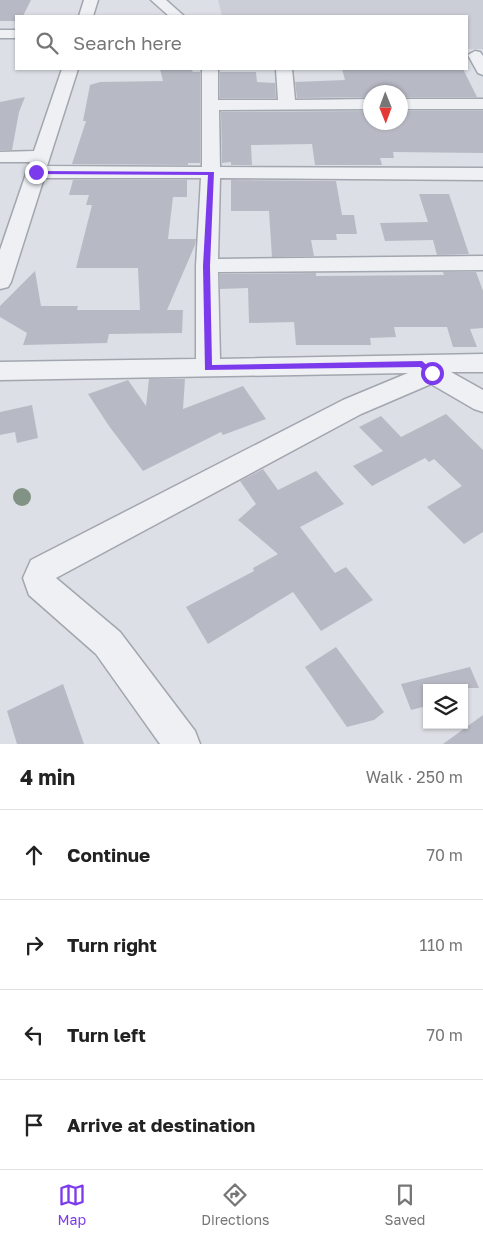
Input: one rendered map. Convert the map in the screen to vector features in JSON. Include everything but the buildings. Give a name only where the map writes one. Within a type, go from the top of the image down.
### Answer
[{"type":"street","points":[[86,15],[92,0]]},
{"type":"street","points":[[158,0],[176,15]]},
{"type":"street","points":[[0,34],[15,34]]},
{"type":"street","points":[[475,55],[483,70]]},
{"type":"street","points":[[0,282],[70,70]]},
{"type":"street","points":[[208,368],[207,266],[212,173],[210,70]]},
{"type":"street","points":[[284,70],[287,104]]},
{"type":"street","points":[[212,105],[363,104]]},
{"type":"street","points":[[408,104],[483,104]]},
{"type":"street","points":[[0,157],[38,164],[212,173],[481,178]]},
{"type":"street","points":[[207,266],[483,263]]},
{"type":"street","points":[[0,371],[208,368],[427,369],[483,363]]},
{"type":"street","points":[[427,369],[483,402]]},
{"type":"street","points":[[182,744],[108,643],[40,585],[42,570],[427,369]]},
{"type":"shaded area","points":[[218,0],[483,0],[483,49],[468,49],[468,15],[222,15]]},
{"type":"route","points":[[36,172],[212,173],[207,266],[208,368],[422,364],[432,373]]}]
